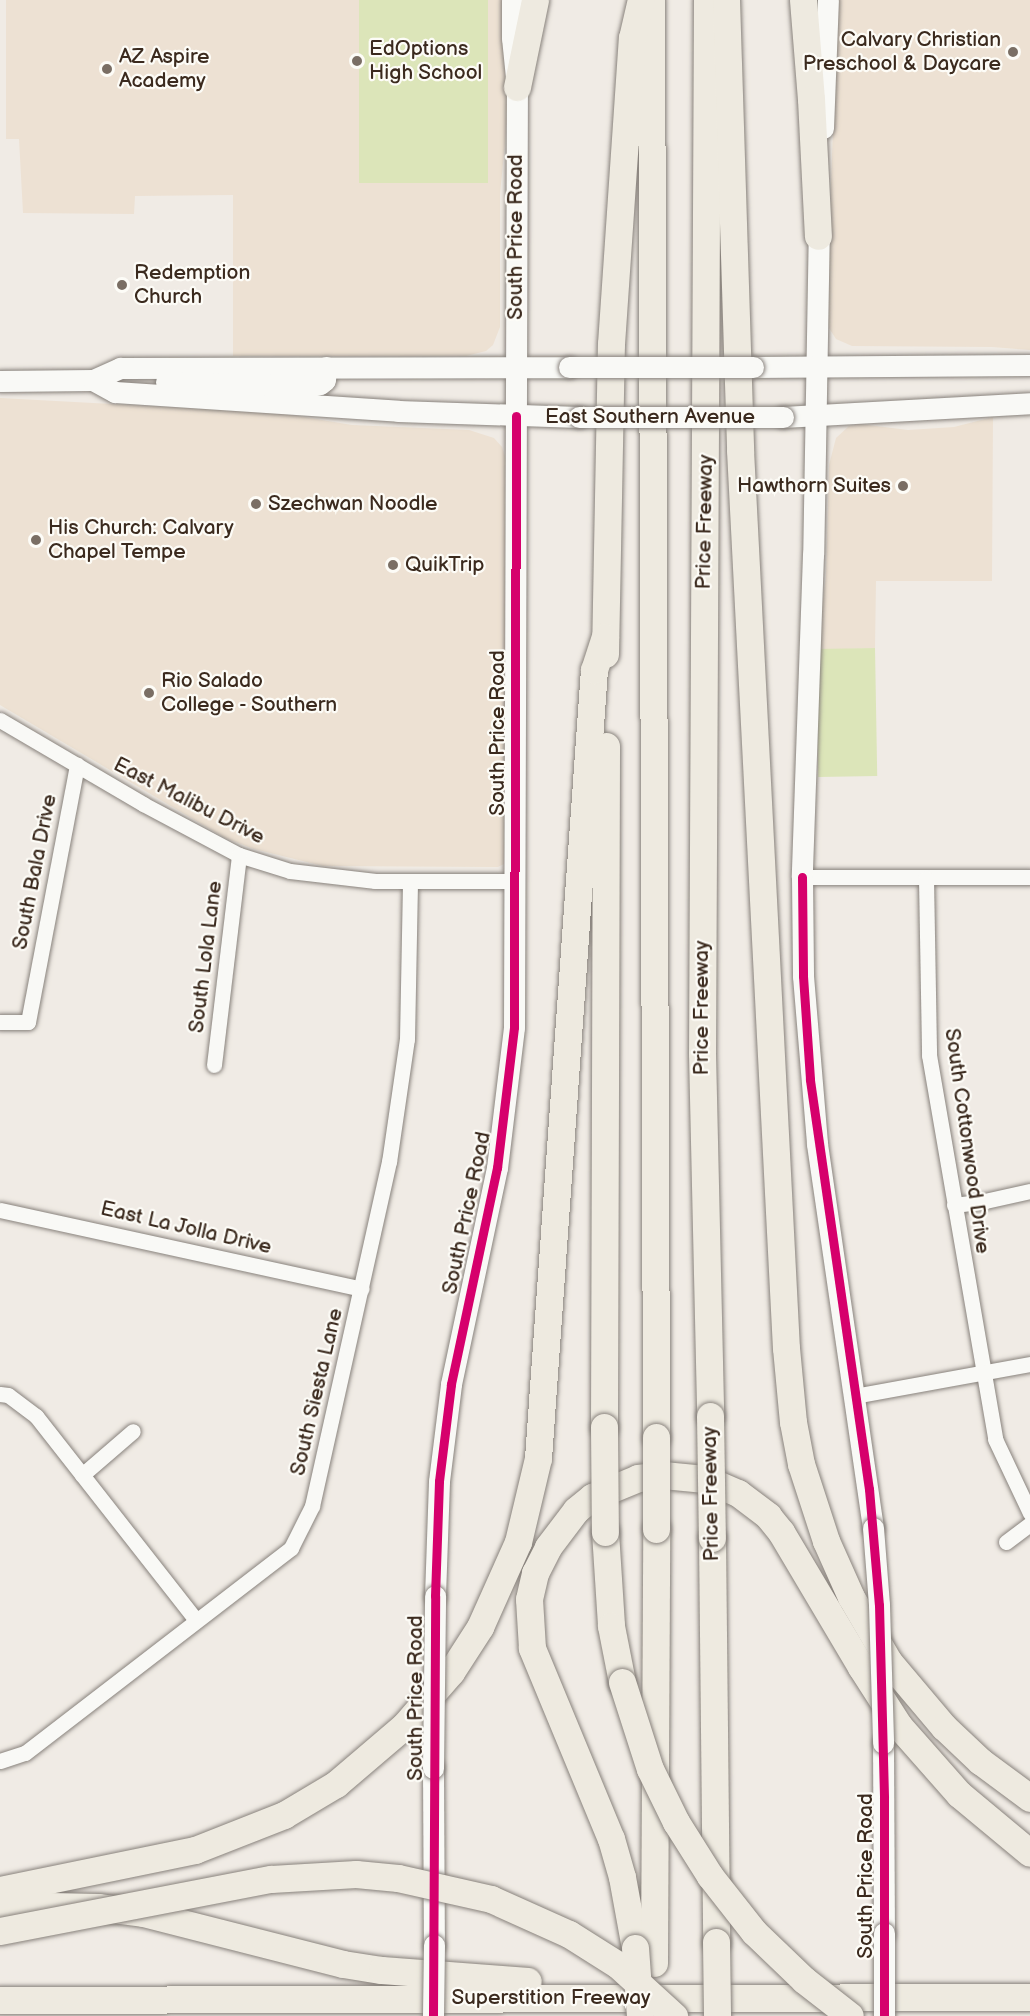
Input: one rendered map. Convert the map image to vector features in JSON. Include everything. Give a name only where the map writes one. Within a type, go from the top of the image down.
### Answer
[{"type":"highway","points":[[517,87],[535,0]]},
{"type":"highway","points":[[641,0],[632,38],[611,344],[605,637],[604,1427],[605,1533],[611,1626],[622,1682],[650,1769],[676,1822],[710,1876],[754,1932],[804,1980],[850,2016]]},
{"type":"highway","points":[[640,2016],[645,1956],[656,1529],[651,0]]},
{"type":"highway","name":"Price Freeway","points":[[707,0],[702,1053],[715,1716],[723,1943],[717,2016]]},
{"type":"highway","points":[[726,0],[740,450],[782,1271],[793,1422],[801,1464],[826,1541],[851,1598],[889,1662],[944,1727],[980,1761],[1030,1798]]},
{"type":"highway","points":[[803,0],[818,236]]},
{"type":"highway","points":[[0,1890],[195,1850],[284,1815],[356,1769],[404,1726],[451,1672],[480,1627],[518,1542],[538,1458],[594,670],[605,637]]},
{"type":"highway","points":[[654,2016],[645,1956],[611,1839],[532,1648],[529,1599],[535,1573],[548,1547],[576,1510],[592,1497],[638,1478],[663,1475],[705,1479],[738,1492],[768,1516],[781,1532],[861,1667],[899,1726],[959,1794],[1030,1853]]},
{"type":"highway","points":[[0,1931],[271,1879],[356,1874],[398,1878],[491,1899],[569,1934],[618,1965],[674,2016]]},
{"type":"highway","points":[[0,1905],[87,1906],[143,1913],[303,1955],[382,1970],[769,1999]]},
{"type":"highway","points":[[723,1943],[731,2016]]},
{"type":"highway","name":"Superstition Freeway","points":[[0,2000],[1030,1997]]},
{"type":"main road","name":"South Price Road","points":[[433,2016],[433,1768],[439,1481],[451,1384],[497,1168],[512,1058],[516,882],[517,87],[512,38],[512,0]]},
{"type":"main road","name":"South Price Road","points":[[828,0],[818,236],[816,416],[802,877],[803,975],[810,1080],[873,1528],[880,1625],[883,1743],[884,2016]]},
{"type":"main road","name":"East Southern Avenue","points":[[0,381],[93,380],[120,368],[1030,365]]},
{"type":"main road","points":[[115,392],[164,382],[311,386],[325,380],[326,368]]},
{"type":"main road","name":"East Southern Avenue","points":[[93,380],[115,392],[357,409],[516,416],[783,417],[1030,403]]},
{"type":"street","name":"East Malibu Drive","points":[[0,720],[142,804],[239,855],[290,871],[348,879],[410,882],[516,882]]},
{"type":"street","name":"South Bala Drive","points":[[0,1022],[28,1022],[77,765]]},
{"type":"street","name":"South Lola Lane","points":[[214,1065],[239,855]]},
{"type":"street","points":[[802,877],[1030,877]]},
{"type":"street","name":"South Cottonwood Drive","points":[[926,878],[930,1055],[954,1205],[995,1439],[1030,1513]]},
{"type":"street","name":"South Siesta Lane","points":[[0,1761],[25,1753],[291,1548],[312,1506],[389,1162],[407,1039],[410,882]]},
{"type":"street","points":[[954,1205],[1030,1191]]},
{"type":"street","name":"East La Jolla Drive","points":[[0,1210],[362,1289]]},
{"type":"street","points":[[854,1396],[1030,1364]]},
{"type":"street","points":[[0,1394],[8,1395],[36,1416],[196,1620]]},
{"type":"street","points":[[82,1475],[133,1431]]},
{"type":"street","points":[[1006,1542],[1030,1524]]},
{"type":"shaded area","points":[[6,0],[508,0],[507,122],[500,194],[500,327],[493,345],[486,351],[466,356],[233,356],[233,195],[135,196],[134,214],[23,213],[19,139],[6,139]]},
{"type":"shaded area","points":[[838,0],[1030,0],[1030,350],[992,347],[852,346],[836,339],[829,328],[826,315]]},
{"type":"shaded area","points":[[0,398],[280,413],[352,425],[469,430],[494,438],[502,447],[506,459],[504,864],[498,867],[323,866],[254,849],[225,838],[0,705]]},
{"type":"shaded area","points":[[993,417],[992,581],[876,581],[875,648],[816,650],[826,577],[829,465],[836,438],[849,426],[860,424],[908,430],[954,427]]},
{"type":"green space","points":[[359,0],[488,0],[488,183],[359,183]]},
{"type":"green space","points":[[875,648],[877,776],[818,777],[816,649]]},
{"type":"cycle path","points":[[433,2016],[435,1596],[439,1481],[451,1384],[497,1168],[514,1027],[516,416]]},
{"type":"cycle path","points":[[802,877],[803,976],[810,1080],[869,1489],[879,1605],[884,1798],[884,2016]]},
{"type":"place","name":"Calvary Christian Preschool & Daycare","points":[[1013,52]]},
{"type":"place","name":"EdOptions High School","points":[[357,61]]},
{"type":"place","name":"AZ Aspire Academy","points":[[107,69]]},
{"type":"place","name":"Redemption Church","points":[[122,285]]},
{"type":"place","name":"Hawthorn Suites","points":[[903,486]]},
{"type":"place","name":"Szechwan Noodle","points":[[256,504]]},
{"type":"place","name":"His Church: Calvary Chapel Tempe","points":[[36,540]]},
{"type":"place","name":"QuikTrip","points":[[393,565]]},
{"type":"place","name":"Rio Salado College - Southern","points":[[149,693]]}]
